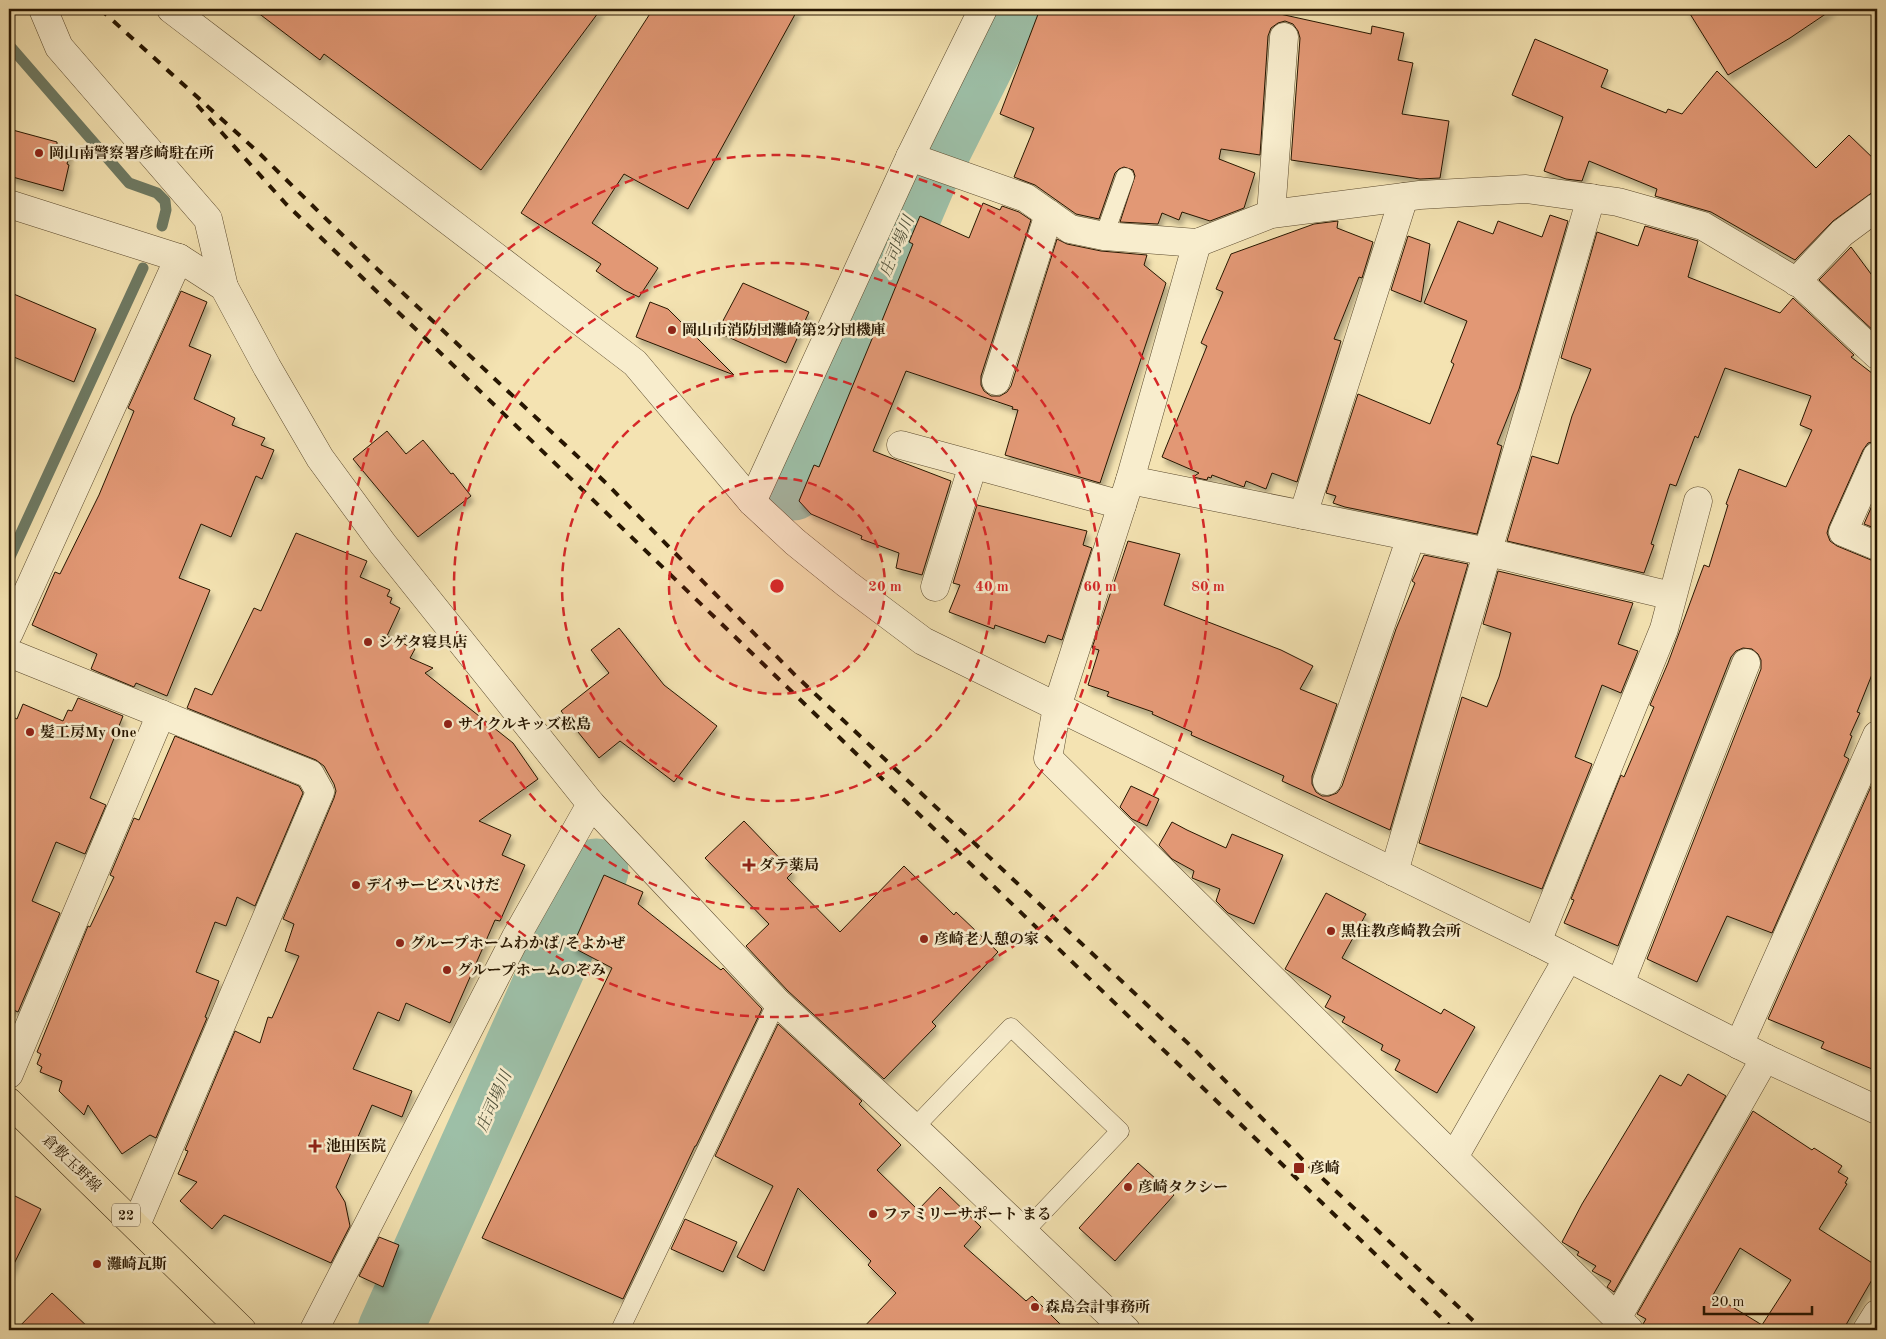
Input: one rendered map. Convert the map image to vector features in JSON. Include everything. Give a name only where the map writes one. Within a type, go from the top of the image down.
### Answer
[{"type":"main road","name":"倉敷玉野線","points":[[9,1102],[242,1330]]},
{"type":"street","points":[[42,9],[59,47],[208,219],[224,287],[267,367],[320,458],[383,544],[590,804],[777,1002],[914,1128],[1126,1330]]},
{"type":"street","points":[[171,9],[635,363],[752,502],[802,548],[923,641],[1537,942],[1765,1058],[1877,1110]]},
{"type":"street","points":[[752,502],[910,157],[983,9]]},
{"type":"street","points":[[1271,214],[1284,37]]},
{"type":"street","points":[[910,157],[1026,198],[1070,229],[1104,236],[1197,243],[1271,214],[1404,197],[1526,189],[1618,202],[1703,226],[1796,282],[1877,355]]},
{"type":"street","points":[[1303,515],[1404,197]]},
{"type":"street","points":[[1394,872],[1591,198]]},
{"type":"street","points":[[9,204],[179,258],[224,287]]},
{"type":"street","points":[[1796,282],[1842,233],[1877,207]]},
{"type":"street","points":[[996,381],[1049,214]]},
{"type":"street","points":[[1197,243],[1126,493],[1057,707],[1048,758],[1623,1324],[1765,1058]]},
{"type":"street","points":[[9,633],[179,258]]},
{"type":"street","points":[[901,445],[973,464],[1126,493],[1303,515],[1488,552],[1672,596]]},
{"type":"street","points":[[1877,456],[1843,532],[1877,546]]},
{"type":"street","points":[[936,587],[973,464]]},
{"type":"street","points":[[1537,942],[1664,629],[1698,501]]},
{"type":"street","points":[[1326,781],[1411,537]]},
{"type":"street","points":[[9,654],[310,774],[320,792],[136,1225]]},
{"type":"street","points":[[1620,984],[1746,663]]},
{"type":"street","points":[[9,1074],[161,714]]},
{"type":"street","points":[[1739,1045],[1877,735]]},
{"type":"street","points":[[314,1330],[516,937],[590,804]]},
{"type":"street","points":[[1454,1157],[1568,958]]},
{"type":"street","points":[[1868,1330],[1877,1314]]},
{"type":"lane","points":[[1104,236],[1125,177]]},
{"type":"lane","points":[[620,1330],[777,1002]]},
{"type":"lane","points":[[914,1128],[1011,1027],[1120,1131],[1024,1232]]},
{"type":"building","points":[[253,9],[601,9],[481,170],[324,54],[320,60]]},
{"type":"building","points":[[653,9],[798,9],[688,209],[624,174],[592,223],[658,268],[639,297],[624,290],[596,271],[601,264],[521,213]]},
{"type":"building","points":[[1040,9],[1280,9],[1280,14],[1371,34],[1372,26],[1404,33],[1398,60],[1413,63],[1402,114],[1449,121],[1440,178],[1420,179],[1291,160],[1300,38],[1293,24],[1285,21],[1271,28],[1268,36],[1260,155],[1221,149],[1219,159],[1255,173],[1244,208],[1210,221],[1182,212],[1179,220],[1162,213],[1158,224],[1120,222],[1135,176],[1133,170],[1124,167],[1115,173],[1099,219],[1076,214],[1035,185],[1014,177],[1034,128],[1000,114]]},
{"type":"building","points":[[1687,9],[1833,9],[1790,38],[1728,75]]},
{"type":"building","points":[[1535,39],[1608,70],[1601,87],[1666,113],[1668,109],[1682,114],[1717,71],[1816,168],[1849,135],[1877,162],[1877,189],[1833,221],[1795,260],[1711,212],[1655,196],[1657,189],[1589,161],[1582,181],[1566,179],[1544,171],[1563,117],[1512,95]]},
{"type":"building","points":[[9,129],[57,142],[57,145],[71,148],[63,191],[9,176]]},
{"type":"building","points":[[983,203],[1000,210],[1002,206],[1019,212],[1031,220],[981,376],[981,385],[984,391],[991,396],[1000,396],[1007,392],[1011,386],[1057,239],[1067,244],[1101,251],[1147,255],[1144,265],[1166,283],[1100,483],[1005,455],[1018,410],[906,371],[873,451],[951,481],[922,575],[896,568],[899,553],[861,539],[862,536],[811,514],[799,501],[814,465],[819,467],[879,322],[881,323],[913,244],[909,242],[920,216],[969,238]]},
{"type":"building","points":[[1550,215],[1568,221],[1519,389],[1497,444],[1502,446],[1477,534],[1333,503],[1336,496],[1326,493],[1358,394],[1430,424],[1454,364],[1451,362],[1467,321],[1424,303],[1458,221],[1493,234],[1498,221],[1542,237]]},
{"type":"building","points":[[1338,221],[1337,228],[1373,242],[1362,278],[1359,277],[1334,339],[1341,341],[1297,482],[1272,473],[1266,489],[1246,481],[1244,487],[1212,475],[1207,480],[1193,477],[1199,473],[1162,457],[1207,346],[1201,343],[1223,292],[1216,289],[1231,254],[1314,224]]},
{"type":"building","points":[[1645,226],[1698,241],[1688,277],[1780,313],[1793,298],[1854,355],[1851,357],[1877,377],[1877,441],[1868,443],[1863,450],[1827,533],[1830,541],[1837,546],[1877,561],[1877,662],[1857,712],[1860,713],[1850,735],[1852,736],[1844,756],[1849,759],[1772,933],[1727,916],[1697,982],[1647,959],[1761,669],[1761,660],[1752,649],[1743,648],[1736,651],[1731,657],[1618,946],[1564,923],[1574,900],[1571,899],[1621,775],[1624,777],[1654,707],[1650,705],[1668,663],[1704,565],[1709,567],[1728,505],[1726,504],[1739,469],[1786,487],[1812,430],[1800,425],[1811,396],[1725,368],[1698,438],[1695,436],[1676,486],[1670,484],[1651,544],[1654,545],[1644,573],[1507,541],[1532,456],[1558,464],[1572,416],[1591,369],[1561,358],[1597,232],[1638,246]]},
{"type":"building","points":[[1408,236],[1430,244],[1421,302],[1391,290]]},
{"type":"building","points":[[1851,247],[1877,282],[1877,334],[1819,280]]},
{"type":"building","points":[[743,283],[809,312],[786,363],[717,332]]},
{"type":"building","points":[[181,291],[207,302],[189,346],[211,355],[194,399],[235,418],[232,425],[265,438],[261,445],[274,450],[262,479],[256,476],[231,537],[201,524],[179,578],[210,590],[167,696],[136,683],[134,687],[91,669],[97,654],[32,625],[55,572],[60,574],[99,495],[134,411],[128,408]]},
{"type":"building","points":[[9,292],[96,329],[74,382],[9,355]]},
{"type":"building","name":"岡山市消防団灘崎第2分団機庫","points":[[650,302],[668,309],[734,375],[636,337]]},
{"type":"building","points":[[387,431],[406,454],[423,440],[471,496],[418,537],[353,459]]},
{"type":"building","points":[[1877,494],[1877,529],[1864,524]]},
{"type":"building","points":[[977,505],[1087,531],[1083,545],[1092,548],[1062,640],[1048,635],[1045,643],[995,625],[994,629],[949,612],[960,585],[953,583]]},
{"type":"building","points":[[296,533],[367,561],[360,577],[390,590],[387,596],[392,598],[390,603],[400,608],[387,636],[415,649],[410,658],[433,668],[425,673],[513,743],[538,779],[479,821],[511,835],[502,855],[525,865],[500,921],[495,920],[450,1023],[406,1003],[399,1021],[378,1012],[353,1069],[412,1091],[402,1117],[372,1105],[336,1187],[345,1202],[350,1226],[331,1263],[224,1215],[212,1229],[180,1201],[197,1182],[178,1174],[188,1151],[185,1150],[235,1031],[260,1043],[268,1017],[272,1018],[299,956],[285,951],[294,924],[283,919],[336,791],[324,766],[316,760],[187,708],[195,688],[212,695],[254,608],[261,611]]},
{"type":"building","points":[[1128,541],[1180,554],[1164,605],[1281,650],[1313,666],[1300,689],[1337,704],[1312,776],[1312,784],[1316,792],[1322,796],[1337,793],[1342,786],[1396,629],[1415,583],[1412,581],[1424,555],[1468,564],[1390,830],[1282,781],[1284,776],[1191,735],[1192,732],[1152,714],[1153,712],[1107,696],[1109,692],[1088,685],[1099,650],[1092,648]]},
{"type":"building","points":[[1498,571],[1633,603],[1618,644],[1638,651],[1621,693],[1602,685],[1575,757],[1592,764],[1542,889],[1419,843],[1462,697],[1487,707],[1499,677],[1511,633],[1483,624]]},
{"type":"building","points":[[619,628],[664,685],[717,726],[674,782],[620,741],[599,758],[561,711],[609,673],[591,650]]},
{"type":"building","points":[[78,698],[123,716],[90,798],[106,805],[85,854],[56,842],[32,901],[60,913],[18,1012],[9,1008],[9,715],[17,719],[23,704],[63,721],[68,710],[72,711]]},
{"type":"building","points":[[175,736],[299,786],[303,793],[255,906],[237,897],[226,926],[215,922],[196,972],[219,981],[205,1017],[207,1018],[156,1138],[150,1135],[122,1154],[88,1105],[84,1115],[59,1091],[62,1081],[40,1072],[42,1067],[37,1064],[41,1054],[37,1052],[88,926],[90,927],[114,877],[110,875],[134,818],[139,820]]},
{"type":"building","points":[[1877,773],[1877,1071],[1821,1048],[1824,1042],[1768,1019]]},
{"type":"building","points":[[1131,786],[1159,799],[1147,826],[1132,819],[1120,807]]},
{"type":"building","points":[[744,821],[793,872],[787,878],[840,932],[904,866],[954,915],[956,912],[998,952],[932,1022],[936,1026],[884,1079],[788,991],[746,946],[769,924],[705,858]]},
{"type":"building","points":[[1172,822],[1226,848],[1232,834],[1283,855],[1254,924],[1228,913],[1216,901],[1220,889],[1192,878],[1194,871],[1172,859],[1159,845]]},
{"type":"building","points":[[604,875],[643,892],[638,904],[721,970],[723,968],[762,1009],[623,1299],[482,1238],[612,968],[572,947]]},
{"type":"building","points":[[1326,893],[1366,914],[1342,958],[1441,1014],[1444,1009],[1475,1027],[1437,1093],[1395,1070],[1400,1060],[1381,1050],[1383,1045],[1342,1022],[1345,1017],[1325,1007],[1331,996],[1285,969]]},
{"type":"building","points":[[778,1024],[862,1101],[859,1104],[901,1145],[877,1170],[918,1210],[940,1187],[981,1227],[964,1246],[1026,1301],[1032,1296],[1066,1330],[861,1330],[896,1293],[868,1265],[871,1261],[798,1188],[764,1271],[737,1257],[773,1186],[715,1156]]},
{"type":"building","points":[[1688,1074],[1726,1096],[1614,1292],[1607,1287],[1611,1281],[1592,1271],[1596,1266],[1577,1255],[1579,1252],[1562,1242],[1582,1204],[1660,1075],[1681,1086]]},
{"type":"building","points":[[1753,1111],[1812,1150],[1814,1148],[1842,1166],[1838,1172],[1848,1178],[1845,1183],[1847,1184],[1819,1229],[1877,1266],[1877,1271],[1843,1330],[1644,1330],[1643,1324],[1646,1319],[1637,1314]],"holes":[[[1740,1248],[1791,1280],[1762,1325],[1713,1295]]]},
{"type":"building","points":[[1138,1163],[1174,1195],[1115,1261],[1079,1228]]},
{"type":"building","points":[[9,1193],[41,1209],[9,1274]]},
{"type":"building","points":[[685,1219],[737,1242],[723,1272],[671,1249]]},
{"type":"building","points":[[379,1237],[399,1245],[383,1287],[359,1276]]},
{"type":"building","points":[[52,1293],[91,1330],[16,1330]]},
{"type":"waterway","name":"庄司場川","points":[[793,488],[926,175],[1009,9]]},
{"type":"waterway","points":[[9,45],[129,183],[157,193],[165,201],[166,210],[162,226]]},
{"type":"waterway","points":[[9,559],[143,268]]},
{"type":"waterway","name":"庄司場川","points":[[390,1330],[596,871]]},
{"type":"railway","points":[[100,9],[258,152],[374,266],[606,483],[796,676],[1192,1047],[1304,1161],[1483,1330]]},
{"type":"railway","points":[[197,105],[286,204],[1454,1330]]},
{"type":"place","name":"岡山南警察署彦崎駐在所","points":[[39,153]]},
{"type":"place","name":"岡山市消防団灘崎第2分団機庫","points":[[672,330]]},
{"type":"place","name":"シゲタ寝具店","points":[[368,642]]},
{"type":"place","name":"サイクルキッズ松島","points":[[448,724]]},
{"type":"place","name":"髪工房My One","points":[[30,732]]},
{"type":"place","name":"ダテ薬局","points":[[749,865]]},
{"type":"place","name":"デイサービスいけだ","points":[[356,885]]},
{"type":"place","name":"黒住教彦崎教会所","points":[[1331,931]]},
{"type":"place","name":"彦崎老人憩の家","points":[[924,939]]},
{"type":"place","name":"グループホームわかば/そよかぜ","points":[[400,943]]},
{"type":"place","name":"グループホームのぞみ","points":[[447,970]]},
{"type":"place","name":"池田医院","points":[[315,1146]]},
{"type":"place","name":"彦崎","points":[[1299,1168]]},
{"type":"place","name":"彦崎タクシー","points":[[1128,1187]]},
{"type":"place","name":"ファミリーサポート まる","points":[[873,1214]]},
{"type":"place","name":"灘崎瓦斯","points":[[97,1264]]},
{"type":"place","name":"森島会計事務所","points":[[1035,1307]]}]
